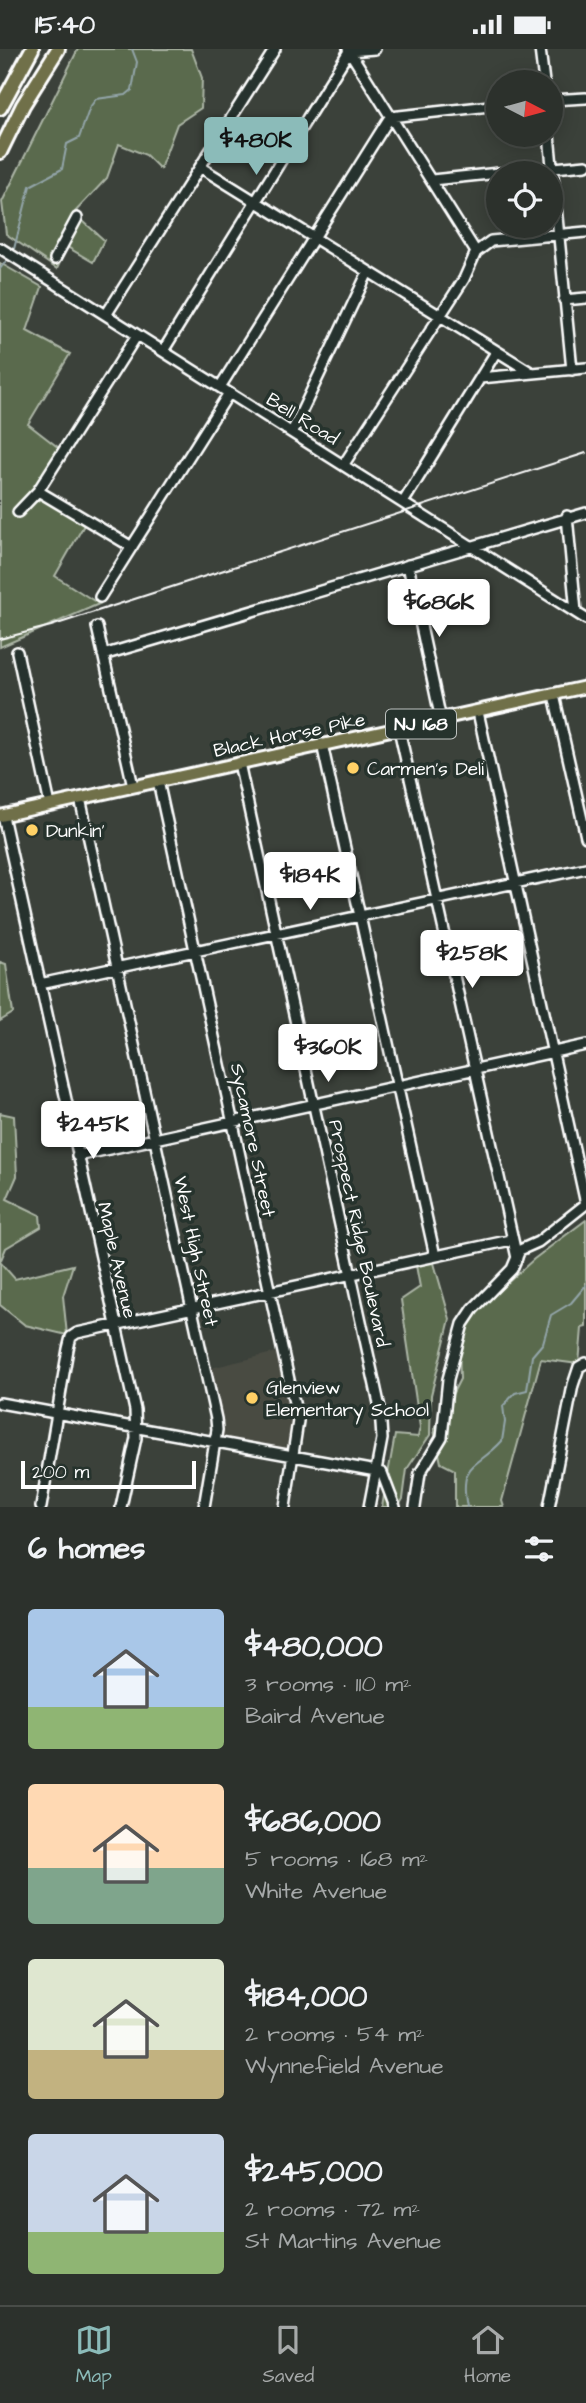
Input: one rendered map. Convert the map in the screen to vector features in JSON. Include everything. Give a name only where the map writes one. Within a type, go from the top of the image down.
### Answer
[{"type":"highway","points":[[0,108],[32,49]]},
{"type":"highway","points":[[0,152],[23,105],[58,49]]},
{"type":"main road","name":"Black Horse Pike","points":[[1,816],[586,688]]},
{"type":"street","points":[[106,315],[275,49]]},
{"type":"street","points":[[349,50],[375,49]]},
{"type":"street","points":[[540,49],[543,70]]},
{"type":"street","points":[[349,50],[476,252]]},
{"type":"street","points":[[163,351],[258,203],[349,50]]},
{"type":"street","points":[[564,99],[586,98]]},
{"type":"street","points":[[390,117],[486,106]]},
{"type":"street","points":[[220,387],[390,117]]},
{"type":"street","points":[[563,167],[586,165]]},
{"type":"street","points":[[200,167],[531,373]]},
{"type":"street","points":[[432,180],[486,174]]},
{"type":"street","points":[[55,259],[77,218]]},
{"type":"street","points":[[563,234],[586,232]]},
{"type":"street","points":[[344,464],[464,279],[476,252],[491,241],[519,238]]},
{"type":"street","points":[[557,238],[572,370]]},
{"type":"street","name":"Bell Road","points":[[0,248],[586,618]]},
{"type":"street","points":[[292,432],[368,272]]},
{"type":"street","points":[[564,300],[586,298]]},
{"type":"street","points":[[18,513],[38,491],[137,335]]},
{"type":"street","points":[[404,501],[496,352]]},
{"type":"street","points":[[480,377],[586,368]]},
{"type":"street","points":[[100,597],[229,393]]},
{"type":"street","points":[[38,491],[132,547]]},
{"type":"street","points":[[103,655],[567,516],[586,513]]},
{"type":"street","points":[[567,516],[576,613]]},
{"type":"street","points":[[408,565],[441,720]]},
{"type":"street","points":[[97,627],[133,786]]},
{"type":"street","points":[[17,652],[50,805]]},
{"type":"street","points":[[554,695],[586,837]]},
{"type":"street","points":[[415,1507],[421,1473],[442,1437],[448,1379],[463,1324],[473,1308],[512,1269],[520,1250],[538,1242],[586,1204],[478,712]]},
{"type":"street","points":[[399,729],[517,1258]]},
{"type":"street","points":[[322,744],[435,1257]]},
{"type":"street","name":"Prospect Ridge Boulevard","points":[[239,763],[279,934],[381,1415],[382,1439],[369,1507]]},
{"type":"street","name":"Sycamore Street","points":[[158,781],[298,1421],[285,1507]]},
{"type":"street","name":"West High Street","points":[[80,798],[216,1419],[215,1443],[204,1507]]},
{"type":"street","name":"Maple Avenue","points":[[1,816],[135,1410],[137,1429],[121,1507]]},
{"type":"street","points":[[40,984],[118,970],[586,867]]},
{"type":"street","points":[[77,1156],[314,1102],[586,1045]]},
{"type":"street","points":[[41,1507],[71,1337],[511,1240]]},
{"type":"street","points":[[549,1507],[573,1385],[583,1365]]},
{"type":"street","points":[[0,1403],[376,1471],[382,1473],[395,1507]]},
{"type":"shaded area","name":"Glenview Elementary School","points":[[277,1352],[294,1429],[290,1450],[222,1438],[224,1427],[211,1368]]},
{"type":"green space","points":[[78,49],[191,49],[202,78],[201,108],[177,124],[160,169],[146,155],[119,144],[107,178],[74,213],[104,240],[93,262],[67,247],[57,269],[6,234],[2,202]]},
{"type":"green space","points":[[0,263],[42,287],[27,331],[70,354],[28,424],[59,448],[26,508],[44,497],[84,525],[55,576],[99,604],[0,647]]},
{"type":"green space","points":[[0,962],[6,964],[13,1013],[0,1021]]},
{"type":"green space","points":[[0,1113],[14,1116],[17,1176],[7,1199],[40,1215],[41,1227],[6,1248],[0,1262]]},
{"type":"green space","points":[[586,1220],[586,1327],[582,1328],[579,1364],[541,1359],[502,1501],[504,1507],[455,1507],[455,1470],[441,1463],[434,1430],[460,1379],[459,1346],[474,1313],[534,1259]]},
{"type":"green space","points":[[432,1256],[450,1319],[431,1395],[430,1435],[407,1469],[403,1499],[398,1507],[382,1507],[395,1435],[418,1437],[420,1427],[401,1300],[420,1287],[415,1260]]},
{"type":"green space","points":[[0,1262],[15,1279],[73,1265],[63,1296],[67,1335],[25,1325],[0,1305]]},
{"type":"waterway","points":[[14,249],[30,186],[62,169],[67,144],[79,138],[90,107],[96,99],[126,95],[132,90],[137,62],[132,49]]},
{"type":"waterway","points":[[0,269],[6,261]]},
{"type":"waterway","points":[[467,1507],[465,1481],[468,1473],[502,1441],[505,1422],[503,1406],[515,1393],[527,1390],[532,1356],[543,1343],[551,1315],[571,1303],[586,1285]]},
{"type":"railway","points":[[0,639],[51,626],[586,453]]},
{"type":"place","name":"Carmen's Deli","points":[[353,768]]},
{"type":"place","name":"Dunkin'","points":[[32,830]]},
{"type":"place","name":"Glenview Elementary School","points":[[252,1398]]}]
